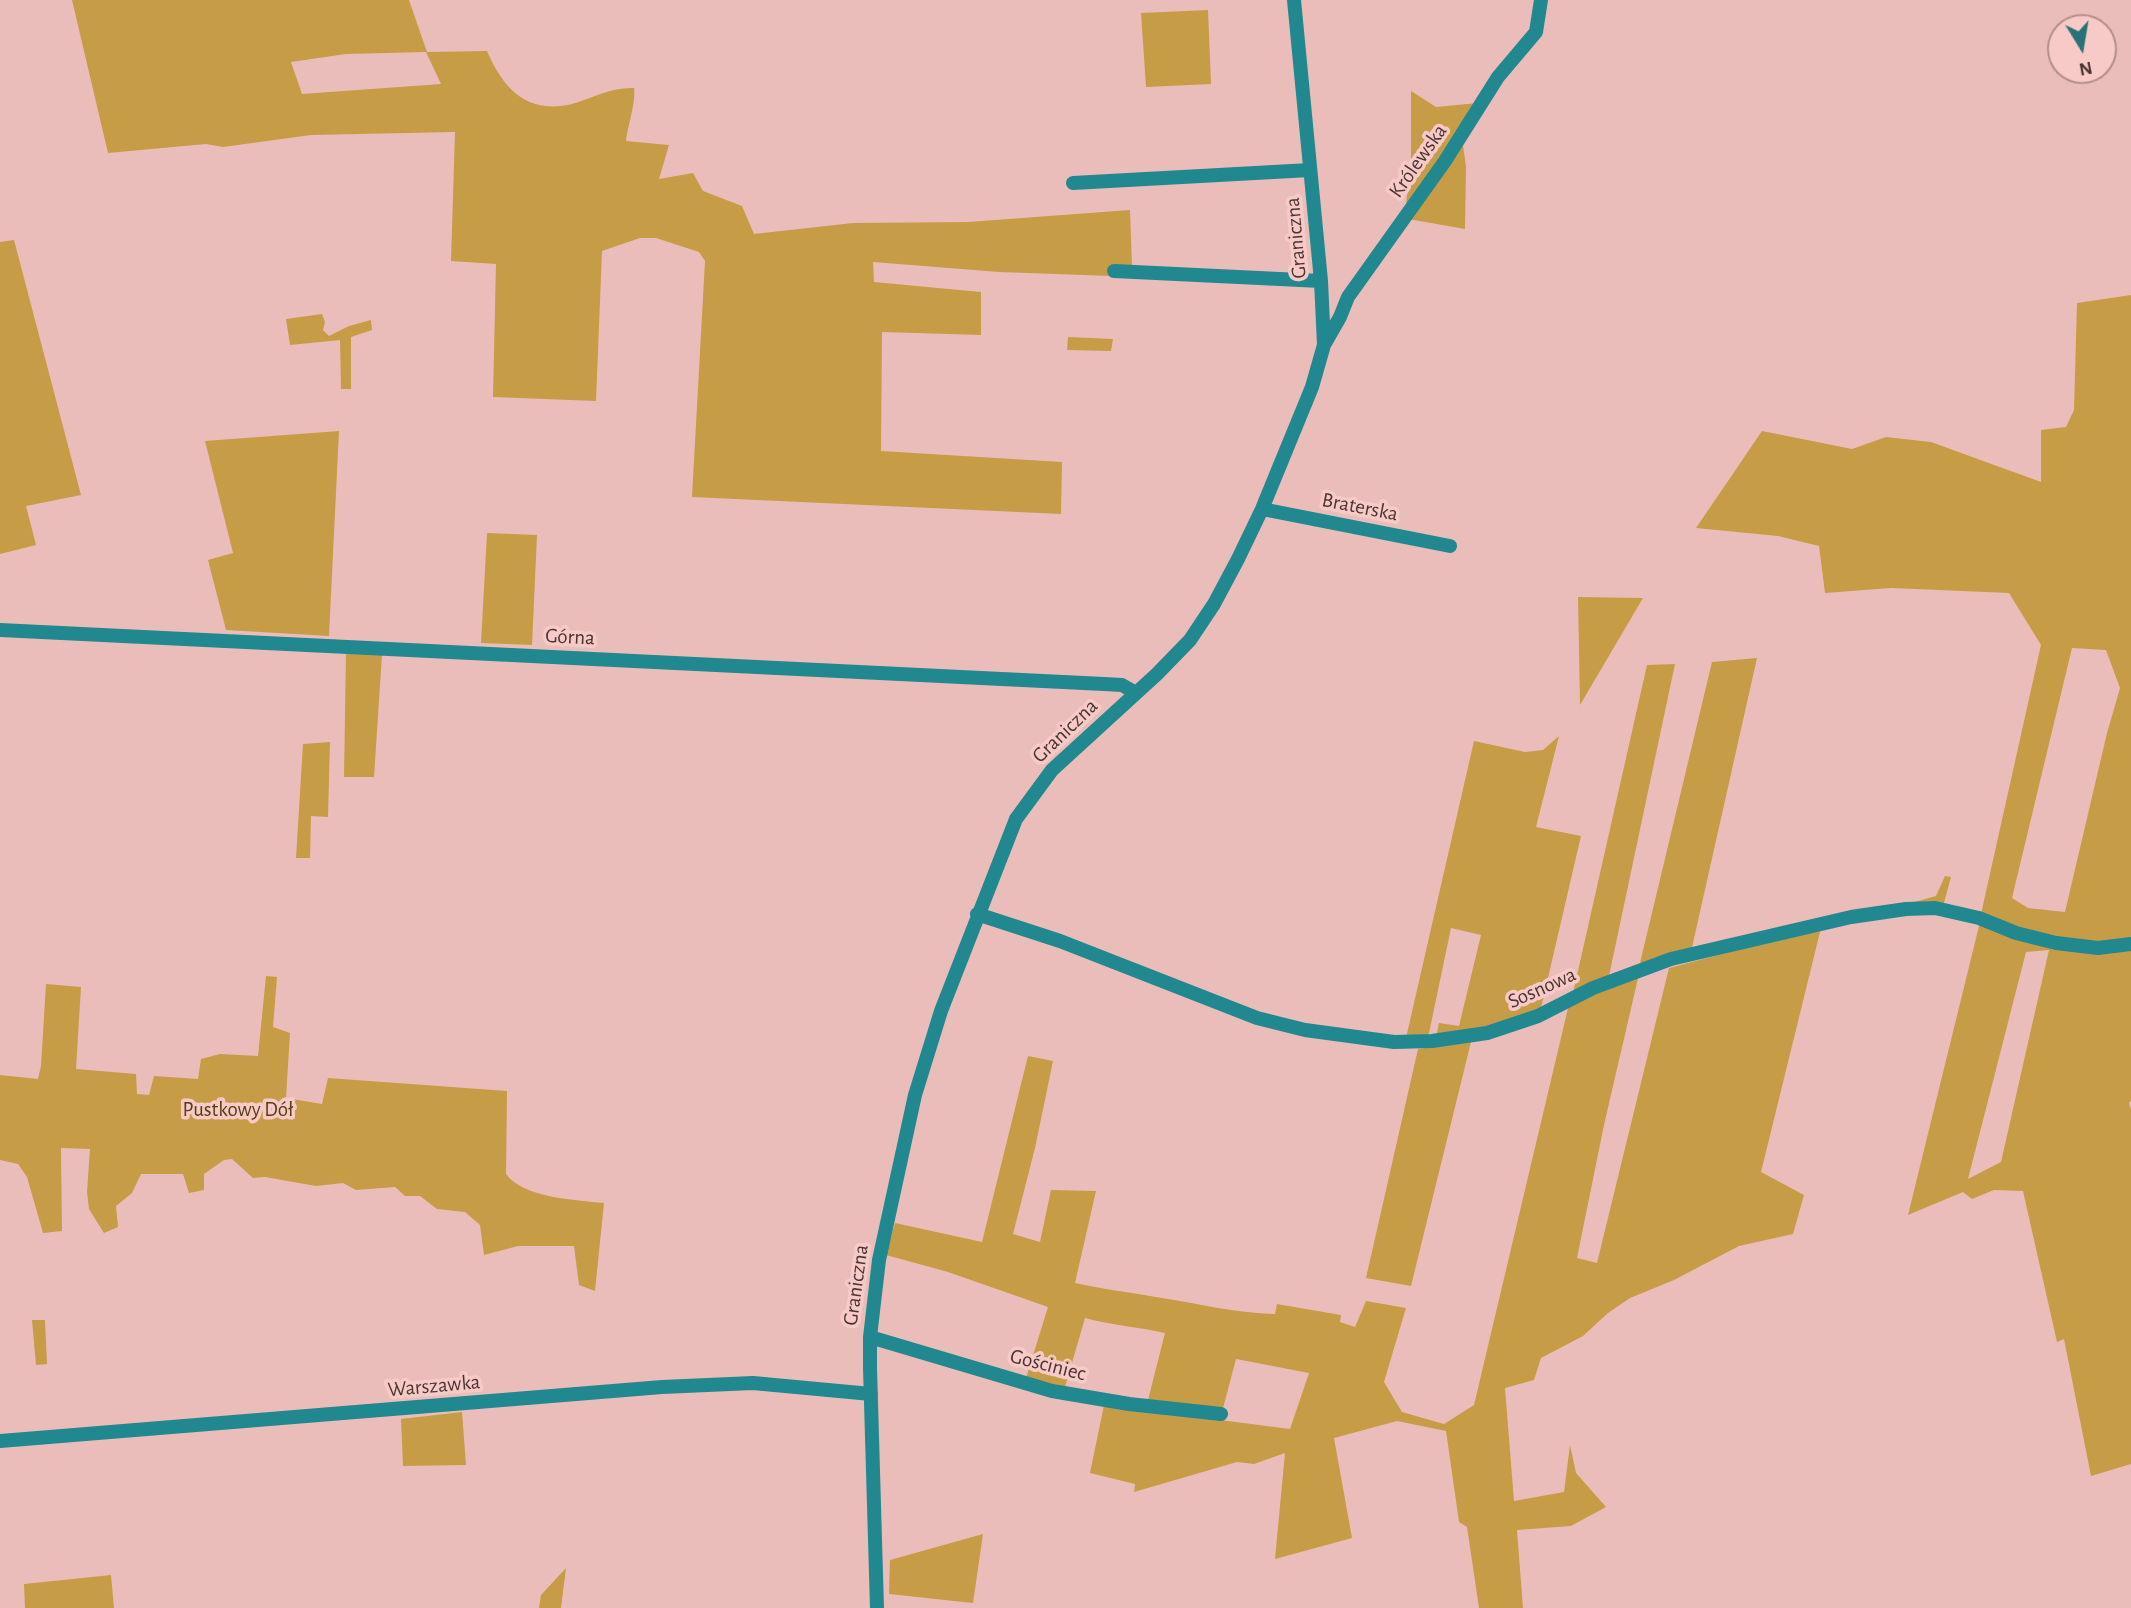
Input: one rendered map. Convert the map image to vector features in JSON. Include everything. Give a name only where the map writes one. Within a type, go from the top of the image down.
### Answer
[{"type":"street","name":"Graniczna","points":[[877,1608],[870,1337],[878,1260],[915,1095],[941,1012],[1016,819],[1052,770],[1190,639],[1214,604],[1262,509],[1312,387],[1324,345],[1321,281],[1294,0]]},
{"type":"street","name":"Królewska","points":[[1324,345],[1348,297],[1445,161],[1498,77],[1536,32],[1541,0]]},
{"type":"street","points":[[1073,183],[1310,170]]},
{"type":"street","points":[[1114,271],[1321,281]]},
{"type":"street","name":"Braterska","points":[[1262,509],[1450,546]]},
{"type":"street","name":"Górna","points":[[0,630],[1104,684],[1122,685],[1136,693]]},
{"type":"street","name":"Sosnowa","points":[[977,914],[1060,941],[1257,1018],[1305,1030],[1394,1042],[1432,1041],[1487,1033],[1538,1016],[1593,988],[1671,959],[1851,918],[1906,909],[1935,908],[1979,918],[2015,933],[2056,943],[2098,948],[2131,944]]},
{"type":"street","name":"Gościniec","points":[[870,1337],[1052,1391],[1129,1404],[1221,1414]]},
{"type":"street","name":"Warszawka","points":[[0,1441],[662,1387],[753,1383],[871,1394]]},
{"type":"green space","points":[[72,0],[409,0],[427,52],[487,51],[506,84],[523,99],[534,104],[560,106],[614,90],[634,88],[626,141],[669,145],[659,179],[693,173],[703,191],[742,206],[754,234],[853,223],[968,222],[1130,210],[1132,266],[1112,276],[999,272],[873,262],[874,282],[981,292],[981,335],[882,332],[881,451],[1062,462],[1061,514],[692,497],[705,261],[699,252],[656,238],[640,238],[602,251],[596,401],[493,397],[496,264],[451,261],[455,132],[311,135],[223,147],[206,144],[108,153]],"holes":[[[426,52],[441,84],[302,94],[291,62],[346,54]]]},
{"type":"green space","points":[[1208,10],[1211,84],[1146,87],[1141,13]]},
{"type":"green space","points":[[1411,91],[1436,107],[1478,103],[1406,205],[1411,159]]},
{"type":"green space","points":[[1463,145],[1466,167],[1465,229],[1408,219]]},
{"type":"green space","points":[[14,240],[81,495],[26,506],[36,545],[0,554],[0,242]]},
{"type":"green space","points":[[2131,295],[2131,941],[2078,941],[2050,937],[1911,903],[1936,896],[1945,876],[1951,877],[1944,903],[1981,914],[2041,645],[2009,593],[1891,588],[1825,593],[1819,546],[1778,536],[1696,528],[1762,431],[1852,449],[1886,437],[1931,442],[2041,482],[2041,430],[2066,427],[2074,410],[2077,303]],"holes":[[[2072,648],[2106,650],[2120,688],[2065,912],[2028,908],[2012,898]]]},
{"type":"green space","points":[[322,314],[325,322],[323,330],[329,336],[349,326],[371,320],[372,330],[351,337],[351,389],[341,389],[340,340],[290,345],[286,319]]},
{"type":"green space","points":[[1068,337],[1113,339],[1111,351],[1067,350]]},
{"type":"green space","points":[[339,431],[329,636],[226,630],[208,560],[233,553],[205,441]]},
{"type":"green space","points":[[487,533],[537,535],[532,645],[481,643]]},
{"type":"green space","points":[[1578,597],[1643,598],[1580,705]]},
{"type":"green space","points":[[346,653],[382,655],[374,777],[344,777]]},
{"type":"green space","points":[[1757,658],[1691,952],[1640,963],[1712,662]]},
{"type":"green space","points":[[1675,664],[1609,976],[1573,993],[1647,665]]},
{"type":"green space","points":[[1559,736],[1536,827],[1581,836],[1541,1008],[1520,1019],[1436,1037],[1439,1023],[1459,1026],[1481,935],[1451,928],[1428,1038],[1406,1038],[1474,741],[1525,752],[1543,750]]},
{"type":"green space","points":[[330,742],[328,817],[311,816],[310,858],[296,858],[303,744]]},
{"type":"green space","points":[[1980,922],[2016,936],[2131,948],[2131,1464],[2091,1476],[2064,1339],[2057,1342],[2023,1191],[1994,1190],[1972,1199],[1963,1192],[1908,1215]],"holes":[[[2049,950],[2001,1162],[1968,1179],[2026,952]]]},
{"type":"green space","points":[[1821,928],[1761,1172],[1804,1195],[1793,1234],[1739,1246],[1674,1280],[1630,1298],[1608,1313],[1583,1336],[1541,1358],[1534,1380],[1505,1388],[1514,1501],[1564,1492],[1570,1445],[1576,1473],[1606,1507],[1571,1526],[1517,1530],[1523,1608],[1479,1608],[1467,1527],[1459,1522],[1446,1431],[1397,1421],[1334,1438],[1352,1538],[1275,1559],[1285,1453],[1254,1464],[1237,1462],[1134,1492],[1135,1484],[1090,1473],[1104,1405],[1290,1429],[1309,1373],[1236,1359],[1222,1412],[1148,1400],[1165,1333],[1085,1318],[1065,1387],[1026,1378],[1048,1307],[948,1272],[886,1255],[895,1223],[982,1242],[1028,1056],[1053,1061],[1013,1234],[1040,1242],[1051,1190],[1096,1191],[1075,1283],[1245,1312],[1275,1314],[1277,1304],[1341,1315],[1340,1322],[1355,1327],[1366,1301],[1406,1308],[1384,1382],[1402,1412],[1444,1424],[1474,1405],[1569,1004],[1639,974],[1577,1258],[1597,1263],[1669,968]]},
{"type":"green space","name":"Pustkowy Dół","points":[[266,976],[277,977],[273,1027],[290,1033],[286,1098],[322,1104],[328,1078],[507,1091],[506,1174],[514,1182],[537,1193],[604,1203],[595,1291],[579,1285],[574,1246],[518,1246],[484,1255],[480,1225],[465,1212],[437,1209],[420,1196],[405,1196],[395,1187],[356,1190],[343,1183],[316,1186],[265,1177],[253,1178],[232,1159],[224,1160],[204,1174],[204,1190],[189,1193],[183,1174],[141,1174],[132,1193],[116,1206],[118,1227],[104,1233],[89,1209],[87,1192],[90,1149],[61,1148],[62,1231],[43,1233],[27,1177],[18,1164],[0,1160],[0,1075],[38,1079],[46,984],[81,987],[76,1069],[136,1074],[137,1094],[149,1095],[154,1076],[198,1079],[201,1059],[220,1054],[258,1056]]},
{"type":"green space","points":[[1471,1042],[1411,1286],[1366,1278],[1418,1049]]},
{"type":"green space","points":[[32,1320],[45,1320],[47,1364],[36,1365]]},
{"type":"green space","points":[[462,1412],[466,1465],[403,1466],[401,1419]]},
{"type":"green space","points":[[983,1534],[973,1603],[889,1594],[890,1560]]},
{"type":"green space","points":[[566,1568],[561,1608],[539,1608],[541,1595]]},
{"type":"green space","points":[[111,1575],[114,1608],[25,1608],[24,1584]]}]
